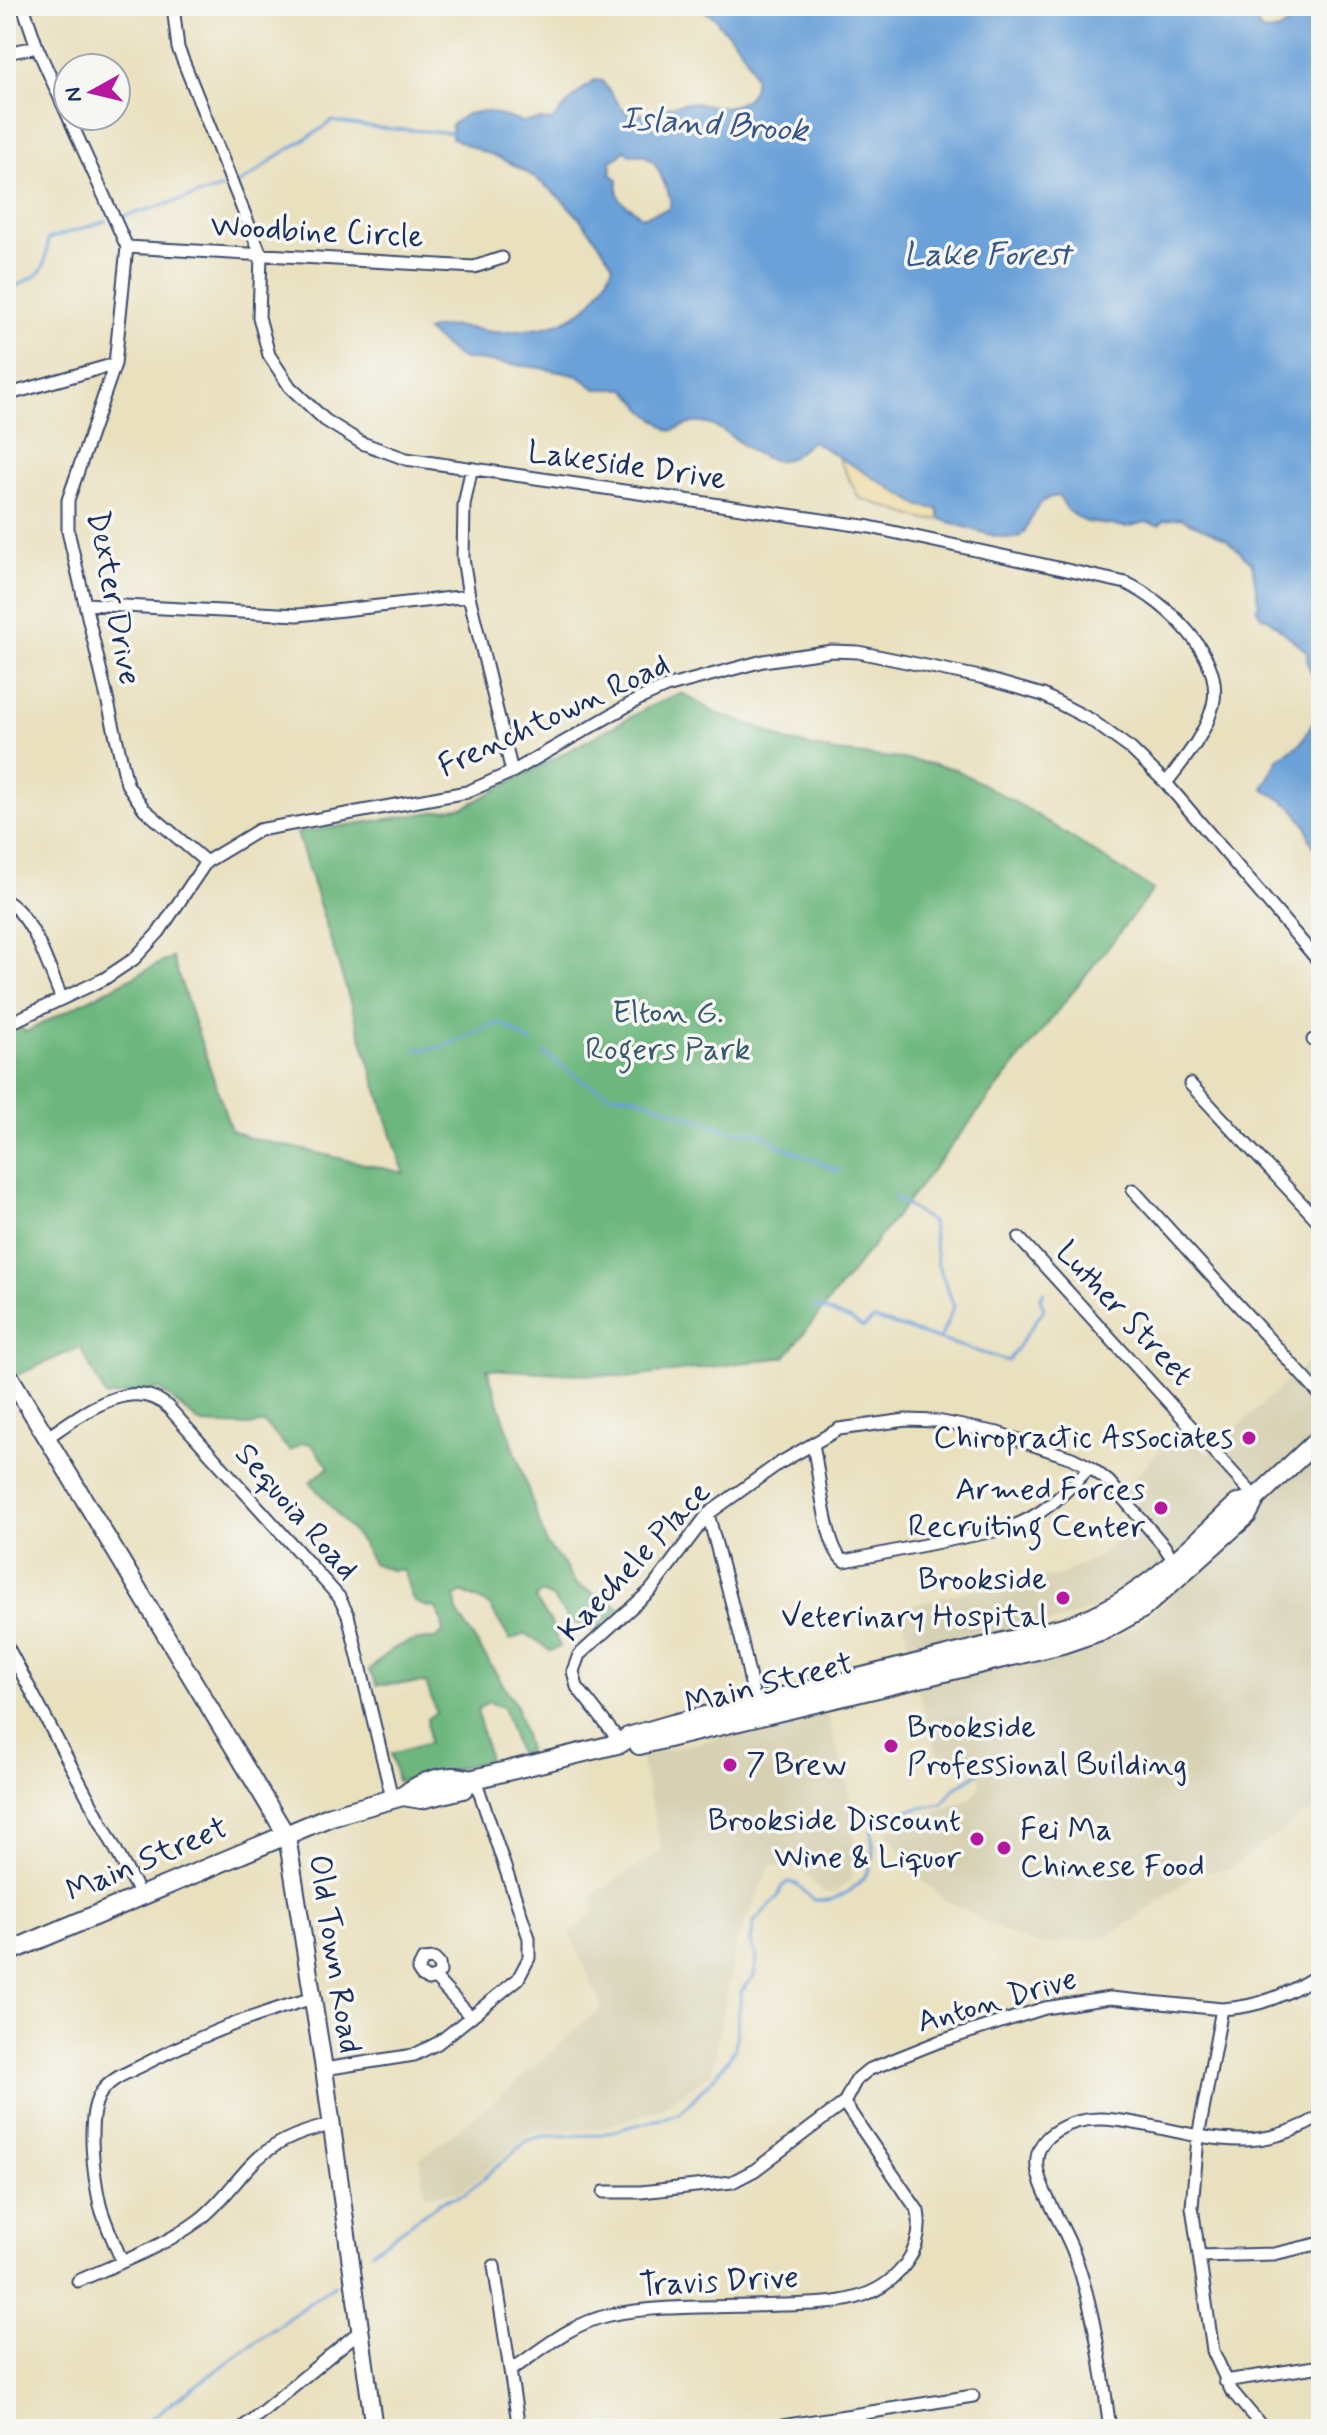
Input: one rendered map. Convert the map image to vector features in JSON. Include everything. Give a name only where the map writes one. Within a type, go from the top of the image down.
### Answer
[{"type":"main road","name":"Old Town Road","points":[[6,1370],[287,1836],[324,2069],[374,2429]]},
{"type":"main road","name":"Main Street","points":[[6,1953],[331,1816],[397,1797],[421,1799],[463,1789],[473,1779],[621,1743],[628,1737],[869,1684],[1075,1632],[1178,1569],[1237,1504],[1256,1498],[1321,1437]]},
{"type":"street","points":[[23,6],[37,47],[127,247]]},
{"type":"street","name":"Lakeside Drive","points":[[173,6],[178,48],[261,255],[259,317],[264,342],[290,387],[325,420],[362,443],[406,459],[471,471],[870,527],[1086,573],[1139,589],[1170,611],[1191,636],[1208,664],[1214,685],[1210,716],[1194,745],[1166,783]]},
{"type":"street","points":[[6,53],[37,47]]},
{"type":"street","name":"Woodbine Circle","points":[[127,247],[474,267],[502,258]]},
{"type":"street","name":"Dexter Drive","points":[[127,247],[115,364],[68,500],[68,531],[127,784],[144,809],[206,862]]},
{"type":"street","points":[[6,395],[115,364]]},
{"type":"street","points":[[471,471],[463,523],[463,558],[469,596],[512,772]]},
{"type":"street","points":[[85,604],[281,615],[469,596]]},
{"type":"street","name":"Frenchtown Road","points":[[6,1025],[111,975],[144,950],[206,862],[259,830],[452,797],[512,772],[639,699],[666,687],[763,661],[832,651],[858,652],[980,677],[1043,695],[1107,731],[1166,783],[1321,964]]},
{"type":"street","points":[[6,901],[14,905],[31,929],[62,999]]},
{"type":"street","points":[[1190,1084],[1321,1224]]},
{"type":"street","points":[[1133,1190],[1321,1396]]},
{"type":"street","name":"Luther Street","points":[[1019,1238],[1256,1498]]},
{"type":"street","name":"Sequoia Road","points":[[48,1437],[69,1422],[127,1394],[150,1394],[169,1408],[339,1597],[348,1615],[397,1797]]},
{"type":"street","name":"Kaechele Place","points":[[621,1743],[577,1687],[574,1663],[584,1649],[651,1590],[708,1514],[778,1464],[828,1434],[853,1425],[937,1421],[998,1433],[1072,1458],[1109,1482],[1178,1569]]},
{"type":"street","points":[[813,1445],[831,1539],[841,1560],[859,1560],[1014,1526],[1036,1516],[1090,1467]]},
{"type":"street","points":[[708,1514],[757,1710]]},
{"type":"street","points":[[6,1644],[140,1895]]},
{"type":"street","points":[[324,2069],[422,2053],[518,1979],[527,1964],[530,1948],[473,1779]]},
{"type":"street","name":"Anton Drive","points":[[604,2192],[641,2192],[732,2182],[765,2163],[844,2103],[856,2080],[868,2070],[938,2042],[1045,2008],[1110,1998],[1222,2009],[1268,2001],[1321,1973]]},
{"type":"street","points":[[435,1978],[471,2017]]},
{"type":"street","points":[[122,2262],[103,2213],[98,2190],[92,2133],[93,2114],[101,2093],[115,2080],[192,2039],[237,2021],[313,1998]]},
{"type":"street","points":[[1222,2009],[1198,2137],[1192,2207],[1213,2351],[1225,2381],[1240,2404],[1264,2429]]},
{"type":"street","name":"Travis Drive","points":[[510,2371],[567,2332],[607,2315],[820,2304],[862,2295],[894,2278],[905,2265],[919,2238],[920,2220],[914,2202],[844,2103]]},
{"type":"street","points":[[1110,2429],[1089,2300],[1070,2238],[1038,2172],[1037,2154],[1046,2138],[1056,2130],[1094,2120],[1198,2137],[1239,2140],[1297,2129],[1321,2116]]},
{"type":"street","points":[[78,2281],[157,2246],[199,2220],[212,2210],[251,2164],[273,2147],[313,2129],[332,2125]]},
{"type":"street","points":[[1199,2256],[1274,2254],[1321,2243]]},
{"type":"street","points":[[494,2266],[519,2429]]},
{"type":"street","points":[[241,2429],[360,2331]]},
{"type":"street","points":[[1225,2381],[1321,2366]]},
{"type":"street","points":[[763,2429],[973,2396]]},
{"type":"shaded area","points":[[1321,1350],[1321,1807],[1305,1814],[1230,1869],[1198,1872],[1133,1921],[1106,1937],[1039,1945],[1013,1936],[945,1900],[922,1880],[885,1831],[969,1799],[978,1791],[980,1782],[973,1755],[940,1763],[917,1686],[901,1608],[970,1590],[1060,1575],[1095,1558],[1150,1518],[1123,1488],[1182,1429],[1208,1454]],"holes":[[[1181,1548],[1194,1576],[1138,1624],[1119,1636],[1095,1645],[954,1679],[948,1649],[1056,1622],[1092,1609],[1167,1563]]]},
{"type":"shaded area","points":[[827,1713],[855,1812],[852,1878],[835,1893],[825,1893],[797,1867],[786,1870],[772,1863],[737,1941],[712,2072],[660,2109],[599,2129],[537,2131],[529,2134],[463,2191],[425,2195],[420,2159],[502,2095],[602,2007],[570,1934],[594,1911],[592,1895],[662,1851],[640,1756]]},
{"type":"green space","name":"Elton G. Rogers Park","points":[[682,693],[718,714],[758,727],[786,741],[837,752],[911,760],[955,769],[1029,810],[1153,890],[785,1357],[633,1377],[487,1369],[547,1545],[575,1584],[622,1609],[594,1631],[569,1620],[553,1598],[541,1593],[535,1599],[551,1623],[560,1647],[550,1651],[525,1634],[510,1640],[489,1605],[462,1592],[455,1597],[457,1612],[516,1705],[528,1750],[518,1753],[503,1707],[488,1702],[477,1710],[489,1760],[397,1781],[391,1754],[429,1743],[427,1719],[436,1712],[426,1683],[377,1685],[369,1671],[383,1656],[399,1646],[416,1640],[436,1639],[443,1632],[442,1620],[436,1608],[414,1601],[403,1570],[390,1570],[372,1563],[363,1544],[310,1482],[329,1467],[311,1444],[302,1443],[290,1451],[264,1423],[249,1426],[201,1424],[160,1389],[106,1397],[80,1347],[13,1377],[6,1366],[6,1029],[15,1024],[26,1032],[172,957],[231,1130],[247,1137],[404,1173],[297,833],[465,807],[651,706]]},
{"type":"sand","points":[[838,457],[921,506],[939,509],[940,519],[925,520],[859,498]]},
{"type":"water","name":"Lake Forest","points":[[703,6],[1248,6],[1252,21],[1255,20],[1261,31],[1269,32],[1287,26],[1305,6],[1321,6],[1321,858],[1310,840],[1307,827],[1292,807],[1263,788],[1279,758],[1301,743],[1319,711],[1317,685],[1307,663],[1307,652],[1266,617],[1263,618],[1256,608],[1259,606],[1252,563],[1226,539],[1181,518],[1165,520],[1159,525],[1146,522],[1126,527],[1086,522],[1068,511],[1059,496],[1049,498],[1036,509],[1021,535],[1009,538],[990,535],[940,519],[938,509],[921,506],[812,441],[792,457],[779,460],[755,453],[707,424],[694,423],[670,431],[645,411],[626,389],[596,389],[578,376],[459,358],[426,331],[451,327],[506,332],[556,324],[569,319],[590,303],[599,293],[613,265],[591,232],[550,189],[517,167],[452,138],[451,125],[467,114],[485,111],[523,122],[552,121],[595,80],[602,81],[621,107],[632,116],[687,103],[731,106],[745,99],[753,90],[751,67],[745,54],[717,19],[703,10]],"holes":[[[624,149],[630,155],[638,154],[654,162],[670,197],[669,209],[641,217],[620,199],[618,180],[610,173],[611,161],[620,156]]]},
{"type":"waterway","name":"Island Brook","points":[[237,184],[332,121],[454,133]]},
{"type":"waterway","name":"Island Brook","points":[[122,217],[230,186]]},
{"type":"waterway","name":"Island Brook","points":[[6,293],[41,270],[48,239],[106,221]]},
{"type":"waterway","points":[[416,1049],[449,1045],[501,1023],[532,1043]]},
{"type":"waterway","points":[[544,1053],[583,1081],[609,1094],[633,1096],[726,1130],[760,1133],[777,1144],[839,1171]]},
{"type":"waterway","points":[[894,1197],[932,1222],[937,1262],[954,1306],[940,1339]]},
{"type":"waterway","points":[[814,1306],[863,1328],[874,1319],[1008,1361],[1044,1309],[1040,1298],[1044,1292]]},
{"type":"waterway","points":[[371,2252],[440,2202],[465,2194],[528,2140],[545,2136],[598,2135],[679,2114],[717,2074],[735,2049],[741,1992],[754,1976],[757,1958],[751,1942],[754,1922],[778,1897],[782,1886],[789,1882],[797,1884],[813,1900],[833,1899],[842,1895],[858,1884],[870,1867],[874,1852],[871,1832],[885,1818],[899,1812],[942,1804],[954,1789],[978,1773]]},
{"type":"waterway","points":[[136,2429],[334,2285]]},
{"type":"place","name":"Chiropractic Associates","points":[[1249,1438]]},
{"type":"place","name":"Armed Forces Recruiting Center","points":[[1161,1508]]},
{"type":"place","name":"Brookside Veterinary Hospital","points":[[1063,1598]]},
{"type":"place","name":"Brookside Professional Building","points":[[891,1746]]},
{"type":"place","name":"7 Brew","points":[[730,1765]]},
{"type":"place","name":"Brookside Discount Wine & Liquor","points":[[977,1839]]},
{"type":"place","name":"Fei Ma Chinese Food","points":[[1004,1848]]}]
